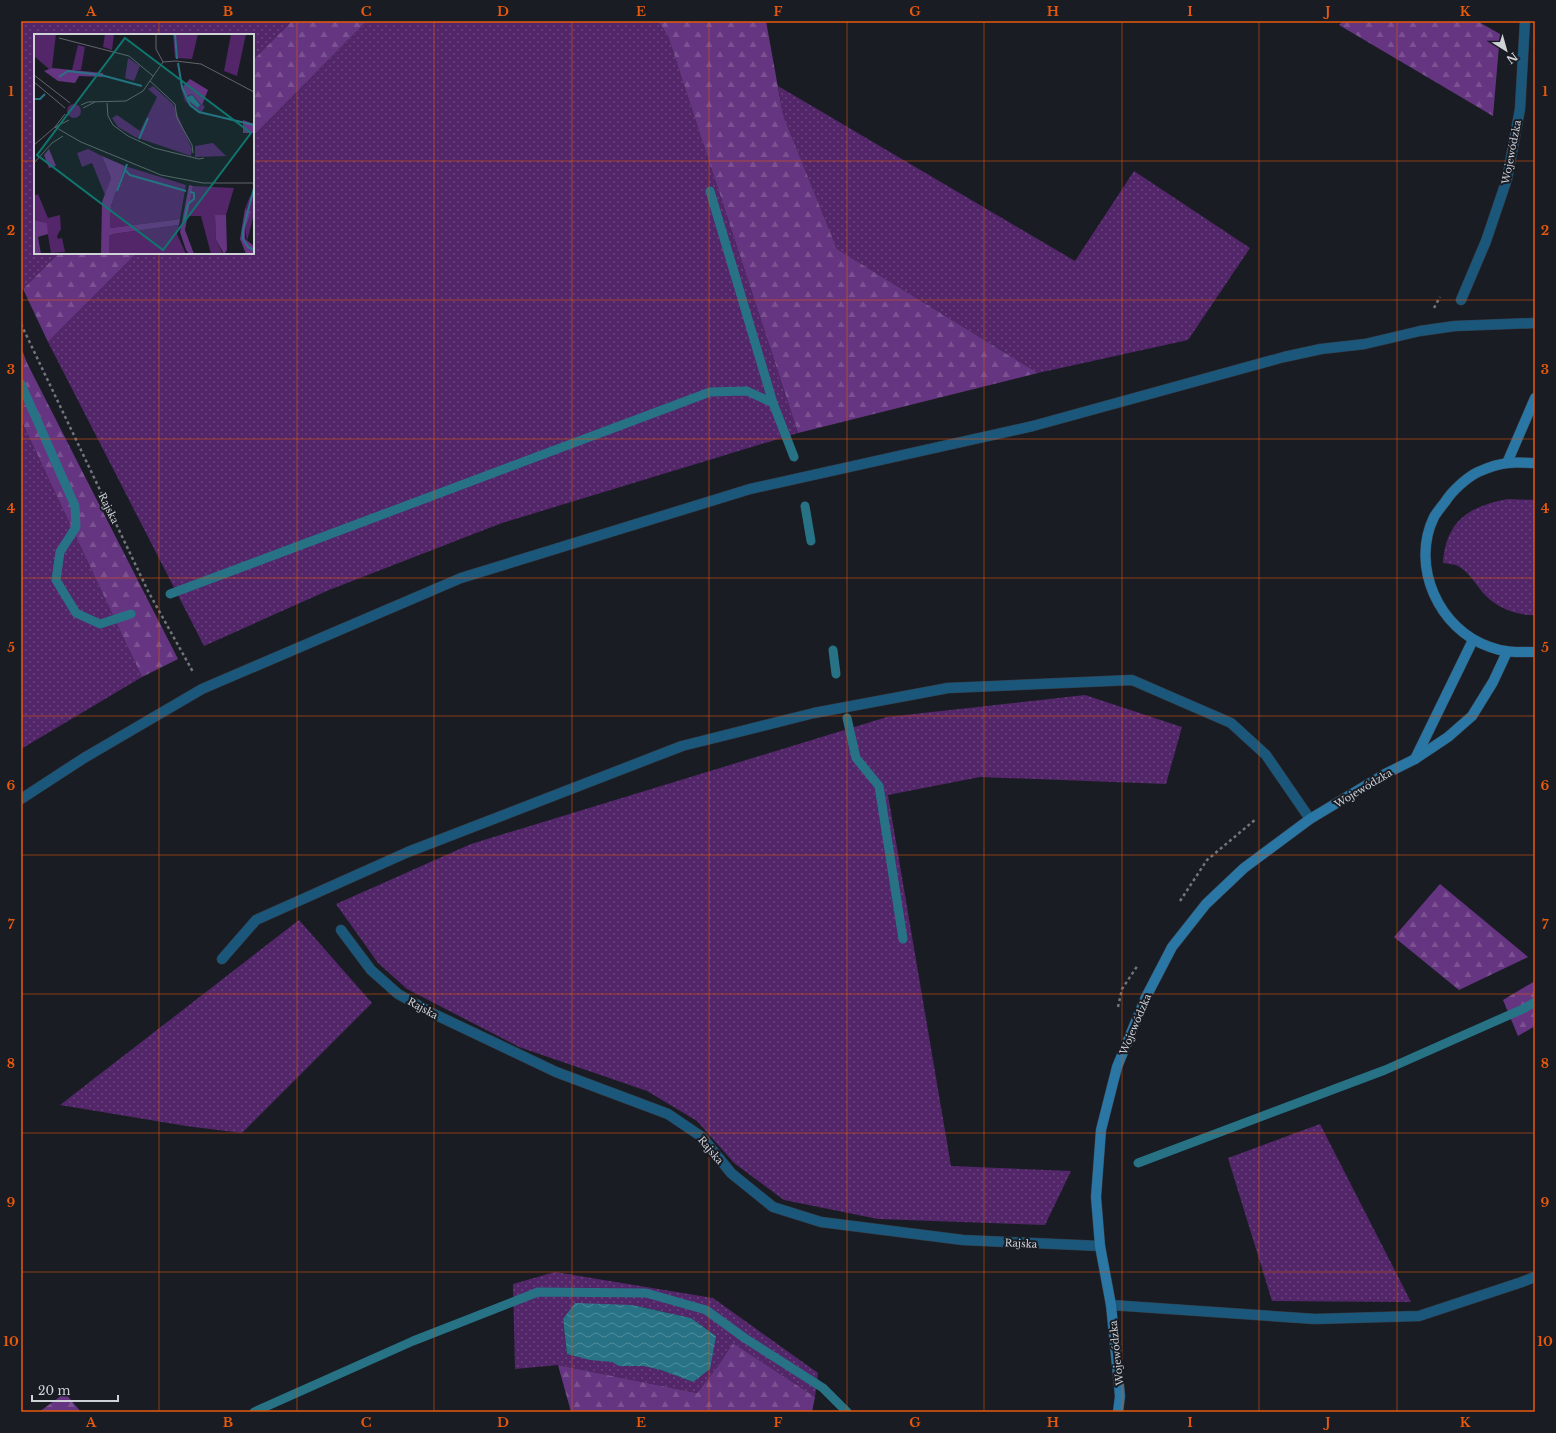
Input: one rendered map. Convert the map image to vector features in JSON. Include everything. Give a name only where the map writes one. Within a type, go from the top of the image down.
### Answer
[{"type":"street","name":"Wojewódzka","points":[[1461,300],[1486,241],[1507,179],[1520,109],[1525,21]]},
{"type":"street","points":[[21,799],[84,758],[202,689],[461,578],[750,489],[1033,426],[1284,357],[1365,344],[1420,331],[1455,326],[1535,324]]},
{"type":"street","points":[[1507,463],[1535,398]]},
{"type":"street","points":[[1535,463],[1507,463],[1477,472],[1452,491],[1434,518],[1428,537],[1426,558],[1428,579],[1437,603],[1453,624],[1473,640],[1490,647],[1507,652],[1535,652]]},
{"type":"street","points":[[1415,759],[1473,640]]},
{"type":"street","name":"Wojewódzka","points":[[1118,1412],[1120,1396],[1111,1305],[1100,1246],[1096,1197],[1101,1130],[1117,1067],[1146,997],[1172,947],[1206,904],[1244,868],[1310,819],[1385,774],[1415,759],[1448,737],[1472,716],[1494,682],[1507,652]]},
{"type":"street","points":[[222,959],[256,920],[408,852],[682,746],[814,713],[948,688],[1132,680],[1231,723],[1266,755],[1310,819]]},
{"type":"street","name":"Rajska","points":[[341,930],[371,970],[398,994],[434,1014],[556,1072],[668,1114],[702,1137],[731,1173],[773,1207],[821,1222],[963,1240],[1100,1246]]},
{"type":"street","points":[[1111,1305],[1315,1319],[1419,1316],[1535,1277]]},
{"type":"path","points":[[1420,331],[1440,297]]},
{"type":"path","name":"Rajska","points":[[21,324],[148,591],[202,689]]},
{"type":"shaded area","points":[[21,21],[292,21],[254,59],[254,34],[34,34],[34,254],[58,254],[23,289],[21,285]]},
{"type":"shaded area","points":[[367,21],[658,21],[668,36],[798,433],[502,523],[329,590],[204,646],[48,342],[136,254],[254,254],[254,135]]},
{"type":"shaded area","points":[[778,86],[1075,261],[1134,171],[1250,248],[1188,340],[1038,373],[837,249],[783,115]]},
{"type":"shaded area","points":[[21,420],[142,677],[21,749]]},
{"type":"shaded area","points":[[1508,499],[1535,500],[1535,615],[1515,613],[1502,608],[1482,592],[1463,569],[1456,565],[1443,563],[1445,548],[1449,536],[1462,518],[1482,506]]},
{"type":"shaded area","points":[[1085,695],[1182,727],[1166,784],[980,777],[888,795],[951,1166],[1071,1171],[1045,1225],[878,1219],[784,1200],[734,1163],[697,1121],[647,1091],[519,1047],[407,989],[378,963],[336,904],[471,844],[887,717]]},
{"type":"shaded area","points":[[299,920],[372,1003],[242,1133],[186,1126],[60,1105]]},
{"type":"shaded area","points":[[1320,1124],[1411,1302],[1272,1301],[1228,1158]]},
{"type":"shaded area","points":[[555,1272],[713,1298],[818,1373],[815,1397],[733,1343],[718,1366],[697,1393],[558,1365],[515,1369],[513,1284]],"holes":[[[632,1305],[691,1318],[716,1336],[693,1382],[652,1367],[620,1365],[612,1362],[567,1354],[563,1320]]]},
{"type":"green space","points":[[292,21],[367,21],[254,135],[254,59]]},
{"type":"green space","points":[[658,21],[766,21],[783,115],[837,249],[1038,373],[798,433],[668,36]]},
{"type":"green space","points":[[1343,21],[1477,21],[1500,34],[1493,116],[1339,25]]},
{"type":"green space","points":[[58,254],[136,254],[48,342],[23,289]]},
{"type":"green space","points":[[21,347],[27,363],[178,659],[142,677],[21,420]]},
{"type":"green space","points":[[1440,884],[1528,957],[1459,990],[1394,937]]},
{"type":"green space","points":[[1535,981],[1535,1026],[1518,1036],[1503,1000]]},
{"type":"green space","points":[[733,1343],[815,1397],[812,1412],[571,1412],[558,1365],[697,1393],[718,1366]]},
{"type":"green space","points":[[65,1393],[81,1412],[39,1412]]},
{"type":"water","points":[[575,1303],[632,1305],[691,1318],[716,1336],[710,1369],[693,1382],[661,1370],[644,1366],[619,1366],[612,1362],[590,1360],[567,1354],[563,1319]]},
{"type":"waterway","points":[[710,191],[773,403]]},
{"type":"waterway","points":[[21,384],[75,506],[76,527],[60,552],[56,580],[76,613],[100,624],[131,614]]},
{"type":"waterway","points":[[170,594],[710,392],[747,391],[773,403],[794,457]]},
{"type":"waterway","points":[[805,506],[811,541]]},
{"type":"waterway","points":[[833,650],[836,674]]},
{"type":"waterway","points":[[847,718],[856,758],[879,786],[903,939]]},
{"type":"waterway","points":[[1138,1163],[1385,1070],[1525,1008],[1535,1002]]},
{"type":"waterway","points":[[254,1412],[413,1341],[538,1292],[646,1293],[706,1310],[746,1339],[823,1388],[847,1412]]}]
